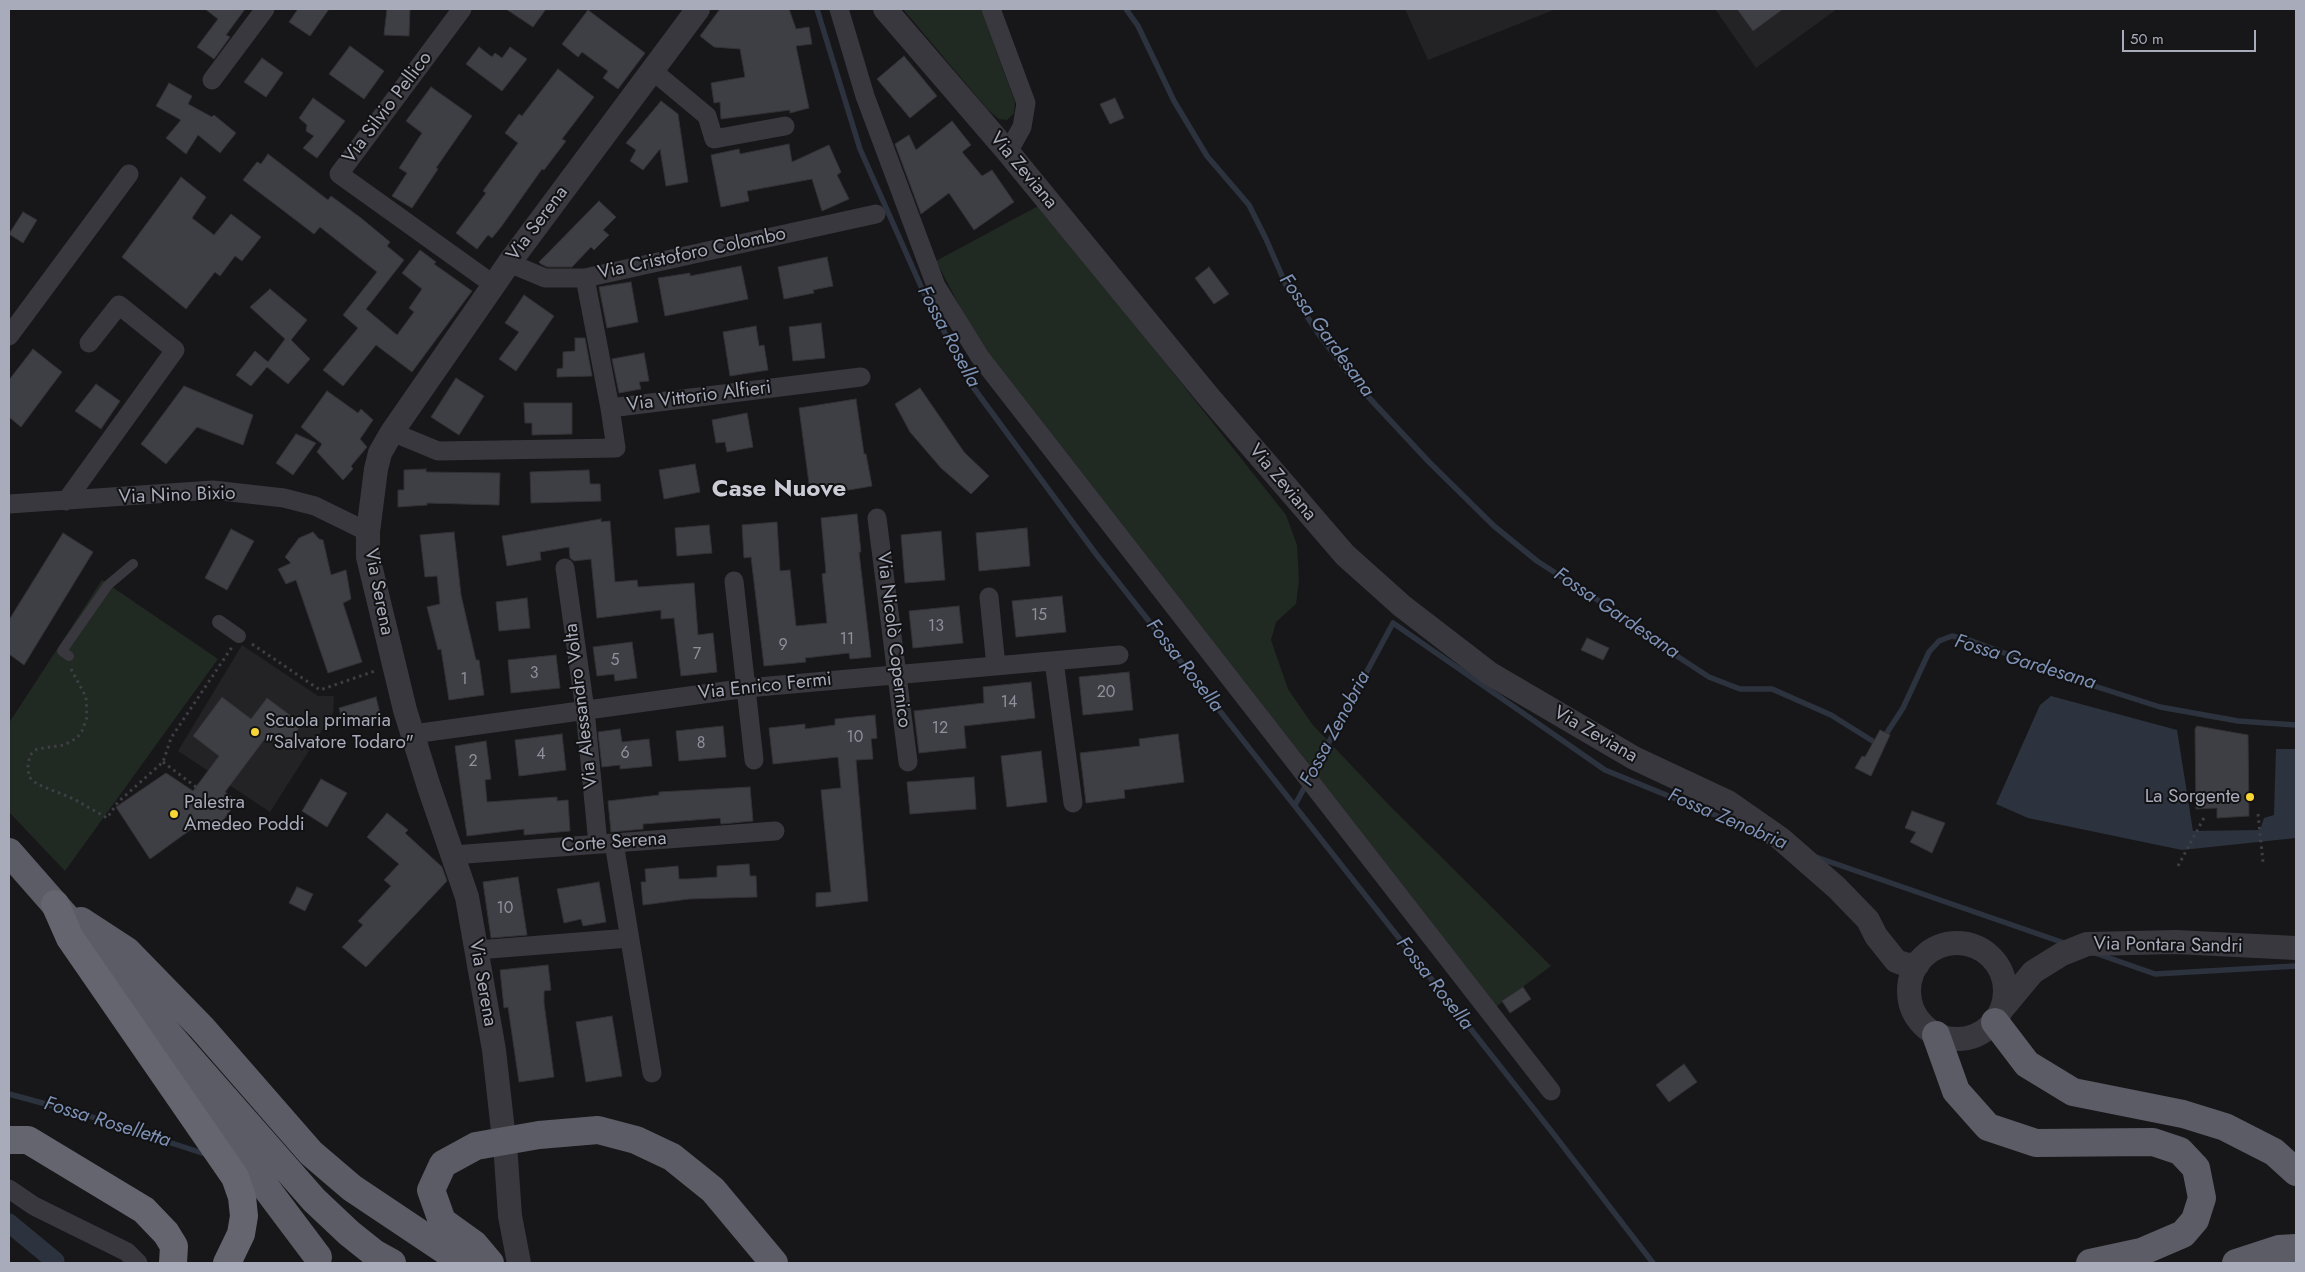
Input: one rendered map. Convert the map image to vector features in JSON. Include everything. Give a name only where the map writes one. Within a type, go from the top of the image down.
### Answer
[{"type":"highway","points":[[9,852],[314,1200],[349,1234],[374,1253],[392,1263]]},
{"type":"highway","points":[[54,904],[318,1256]]},
{"type":"highway","points":[[54,904],[70,938],[235,1177],[242,1197],[244,1216],[241,1234],[227,1263]]},
{"type":"highway","points":[[54,904],[127,951],[202,1028],[311,1153],[352,1188],[464,1263]]},
{"type":"highway","points":[[1999,1015],[2027,1064],[2073,1092],[2183,1114],[2225,1127],[2274,1152],[2296,1172]]},
{"type":"highway","points":[[1934,1033],[1956,1091],[1988,1127],[2036,1143],[2153,1142],[2180,1151],[2196,1168],[2202,1198],[2195,1220],[2183,1234],[2141,1252],[2090,1263]]},
{"type":"highway","points":[[490,1263],[474,1244],[442,1221],[431,1190],[443,1164],[476,1146],[539,1135],[598,1130],[636,1140],[672,1158],[713,1190],[774,1263]]},
{"type":"highway","points":[[9,1140],[28,1140],[144,1210],[166,1233],[174,1246],[174,1263]]},
{"type":"highway","points":[[2236,1263],[2279,1249],[2296,1248]]},
{"type":"street","points":[[212,80],[265,9]]},
{"type":"street","name":"Via Silvio Pellico","points":[[462,9],[339,174],[494,285]]},
{"type":"street","name":"Via Serena","points":[[519,1263],[510,1216],[494,1050],[467,896],[413,734],[368,556],[368,532],[376,469],[380,453],[392,432],[509,263],[698,9]]},
{"type":"street","points":[[840,9],[865,96],[936,286],[980,358],[1551,1091]]},
{"type":"street","name":"Via Zeviana","points":[[885,9],[1008,152],[1208,396],[1352,562],[1402,606],[1489,673],[1634,758],[1728,802],[1789,846],[1837,888],[1868,920]]},
{"type":"street","points":[[991,9],[1026,103],[1022,127],[1008,152]]},
{"type":"street","points":[[653,71],[706,116],[714,139],[785,126]]},
{"type":"street","points":[[9,336],[129,174]]},
{"type":"street","name":"Via Cristoforo Colombo","points":[[509,263],[545,278],[585,278],[876,214]]},
{"type":"street","name":"Via Vittorio Alfieri","points":[[585,278],[610,408],[861,376]]},
{"type":"street","points":[[66,501],[175,350],[119,305],[89,343]]},
{"type":"street","points":[[392,432],[438,451],[616,448],[610,408]]},
{"type":"street","name":"Via Nino Bixio","points":[[11,507],[213,490],[249,493],[315,506],[368,532]]},
{"type":"street","name":"Via Nicolò Copernico","points":[[877,518],[908,762]]},
{"type":"street","name":"Via Alessandro Volta","points":[[565,568],[606,843],[629,938],[652,1072]]},
{"type":"street","points":[[734,581],[754,760]]},
{"type":"street","points":[[989,597],[996,666]]},
{"type":"street","points":[[219,622],[239,636]]},
{"type":"street","name":"Via Enrico Fermi","points":[[413,734],[747,688],[1120,655]]},
{"type":"street","points":[[1054,661],[1073,803]]},
{"type":"street","name":"Corte Serena","points":[[453,855],[775,831]]},
{"type":"street","points":[[1868,920],[1876,936],[1896,961],[1907,965],[1918,964]]},
{"type":"street","points":[[1868,920],[1878,945],[1894,972],[1908,1015],[1921,1027],[1934,1033],[1951,1039],[1968,1039],[1982,1032],[1999,1015],[2005,987],[1998,965],[1984,951],[1969,944],[1954,943],[1938,947],[1925,955],[1918,964],[1910,982],[1909,998],[1914,1013],[1934,1033]]},
{"type":"street","points":[[477,950],[629,938]]},
{"type":"street","name":"Via Pontara Sandri","points":[[1999,1015],[2033,972],[2080,946],[2176,942],[2296,948]]},
{"type":"street","points":[[1998,965],[2008,968],[2027,965],[2080,946]]},
{"type":"street","points":[[9,1189],[34,1206],[127,1252],[138,1263]]},
{"type":"lane","points":[[69,656],[62,651],[108,585],[132,564]]},
{"type":"path","points":[[69,656],[70,667],[86,697],[87,717],[77,738],[64,745],[37,750],[30,755],[29,777],[37,784],[74,799],[106,818],[118,802],[163,762],[171,738],[239,636],[320,690],[394,664]]},
{"type":"path","points":[[163,762],[196,787]]},
{"type":"path","points":[[2258,814],[2263,862]]},
{"type":"path","points":[[2178,866],[2205,816]]},
{"type":"shaded area","points":[[903,9],[981,9],[1015,102],[1014,113],[1007,120],[999,119],[988,110]]},
{"type":"shaded area","points":[[1405,9],[1556,9],[1428,60]]},
{"type":"shaded area","points":[[1715,9],[1837,9],[1756,68]]},
{"type":"shaded area","points":[[1040,205],[1286,515],[1297,545],[1299,580],[1296,604],[1276,622],[1271,640],[1288,689],[1312,724],[1389,805],[1551,966],[1493,1009],[981,347],[936,261]]},
{"type":"shaded area","points":[[102,580],[218,659],[65,871],[9,812],[9,723]]},
{"type":"shaded area","name":"Scuola primaria \"Salvatore Todaro\"","points":[[242,645],[318,696],[334,696],[333,713],[270,812],[178,751]]},
{"type":"shaded area","points":[[2051,696],[2177,730],[2193,831],[2260,830],[2264,818],[2274,815],[2276,749],[2296,749],[2296,838],[2182,850],[2028,818],[1996,804],[2040,705]]},
{"type":"building","points":[[205,9],[245,9],[226,35],[230,37],[214,59],[197,47],[218,19]]},
{"type":"building","points":[[298,9],[329,9],[310,36],[289,22]]},
{"type":"building","points":[[387,9],[410,9],[409,36],[384,35]]},
{"type":"building","points":[[506,9],[546,9],[533,27]]},
{"type":"building","points":[[720,9],[789,9],[796,29],[809,27],[812,44],[796,46],[809,108],[790,113],[790,110],[721,119],[720,102],[714,103],[711,83],[745,77],[740,49],[714,47],[700,36]]},
{"type":"building","points":[[1737,9],[1783,9],[1753,31]]},
{"type":"building","points":[[588,10],[645,53],[618,89],[603,78],[608,71],[582,52],[578,57],[562,44]]},
{"type":"building","points":[[350,46],[384,71],[364,99],[329,74]]},
{"type":"building","points":[[479,47],[492,57],[495,53],[502,58],[510,47],[527,59],[502,91],[466,64]]},
{"type":"building","points":[[904,56],[937,96],[910,118],[877,79]]},
{"type":"building","points":[[262,58],[283,73],[266,97],[244,82]]},
{"type":"building","points":[[558,69],[594,97],[562,139],[566,141],[544,170],[542,169],[501,227],[492,238],[488,235],[477,249],[456,233],[486,193],[483,191],[518,143],[505,133],[519,114],[522,116]]},
{"type":"building","points":[[169,83],[192,96],[188,104],[212,117],[214,115],[236,133],[220,153],[198,135],[186,154],[166,138],[181,120],[156,106]]},
{"type":"building","points":[[431,87],[472,116],[436,168],[438,169],[412,208],[392,196],[407,173],[399,168],[422,133],[406,121]]},
{"type":"building","points":[[313,98],[345,121],[317,158],[303,148],[314,136],[306,131],[307,125],[299,118]]},
{"type":"building","points":[[1115,98],[1124,118],[1110,124],[1100,104]]},
{"type":"building","points":[[661,101],[678,114],[688,182],[666,186],[660,149],[643,170],[630,161],[636,150],[626,143]]},
{"type":"building","points":[[952,121],[971,145],[962,152],[982,176],[992,170],[1014,202],[974,230],[949,193],[921,214],[895,144],[909,135],[916,150]]},
{"type":"building","points":[[789,144],[792,162],[829,145],[841,172],[837,175],[849,199],[822,211],[812,179],[747,191],[749,201],[721,207],[711,155],[739,149],[740,154]]},
{"type":"building","points":[[268,154],[328,200],[331,196],[361,218],[390,242],[387,246],[404,260],[366,309],[397,335],[414,312],[409,308],[422,289],[402,273],[420,250],[436,262],[434,264],[472,291],[412,372],[376,345],[343,386],[323,370],[358,328],[343,315],[377,272],[320,227],[314,234],[243,180],[257,162],[261,164]]},
{"type":"building","points":[[181,177],[206,197],[192,218],[214,235],[231,214],[261,237],[242,261],[235,256],[220,276],[215,272],[186,309],[122,257]]},
{"type":"building","points":[[599,201],[616,217],[603,230],[609,235],[594,250],[591,247],[572,267],[547,267],[541,264],[539,262]]},
{"type":"building","points":[[23,212],[37,220],[23,243],[9,234]]},
{"type":"building","points":[[827,257],[833,286],[813,290],[814,293],[784,299],[778,267]]},
{"type":"building","points":[[741,266],[748,299],[665,316],[658,278],[690,273],[690,276]]},
{"type":"building","points":[[1209,267],[1229,294],[1214,304],[1195,278]]},
{"type":"building","points":[[631,282],[638,322],[607,328],[599,287]]},
{"type":"building","points":[[270,289],[307,320],[291,340],[310,359],[288,384],[267,367],[251,386],[236,375],[255,351],[268,362],[285,339],[250,307]]},
{"type":"building","points":[[524,295],[554,316],[516,371],[499,359],[519,332],[505,323]]},
{"type":"building","points":[[821,323],[825,358],[793,361],[789,327]]},
{"type":"building","points":[[756,326],[759,346],[764,345],[768,370],[730,376],[723,332]]},
{"type":"building","points":[[575,338],[585,338],[592,376],[557,377],[557,369],[563,368],[563,352],[575,351]]},
{"type":"building","points":[[33,349],[62,372],[21,427],[9,417],[9,380]]},
{"type":"building","points":[[644,353],[649,381],[639,382],[641,389],[619,393],[612,359]]},
{"type":"building","points":[[456,378],[484,396],[459,435],[431,417]]},
{"type":"building","points":[[96,384],[120,401],[101,429],[75,411]]},
{"type":"building","points":[[184,386],[253,415],[243,445],[197,427],[166,464],[141,444]]},
{"type":"building","points":[[920,388],[964,452],[989,476],[971,494],[941,468],[910,432],[895,404]]},
{"type":"building","points":[[327,391],[358,413],[361,409],[373,420],[360,439],[367,447],[351,466],[353,469],[343,480],[317,452],[322,444],[301,427]]},
{"type":"building","points":[[856,399],[864,454],[866,454],[872,486],[843,491],[842,486],[810,491],[799,408]]},
{"type":"building","points":[[524,403],[572,403],[572,434],[532,435],[532,423],[525,423]]},
{"type":"building","points":[[747,413],[753,447],[727,452],[725,442],[716,443],[712,420]]},
{"type":"building","points":[[296,434],[316,443],[293,475],[276,463]]},
{"type":"building","points":[[695,464],[700,492],[664,499],[659,470]]},
{"type":"building","points":[[426,469],[426,472],[500,473],[499,505],[427,503],[427,505],[398,507],[398,490],[404,490],[404,470]]},
{"type":"building","points":[[589,470],[590,484],[600,484],[601,501],[531,503],[530,472]]},
{"type":"building","points":[[857,514],[861,552],[859,552],[871,657],[850,659],[849,653],[805,658],[806,662],[764,666],[751,557],[744,558],[742,525],[777,522],[780,571],[790,570],[796,626],[827,623],[822,574],[826,573],[821,518]]},
{"type":"building","points":[[601,519],[601,522],[610,521],[615,582],[637,580],[638,587],[694,583],[698,635],[713,633],[717,672],[681,676],[674,618],[661,619],[661,610],[597,618],[591,559],[574,561],[570,558],[569,547],[540,552],[541,560],[507,566],[502,536]]},
{"type":"building","points":[[709,525],[712,553],[677,556],[675,528]]},
{"type":"building","points":[[1027,528],[1030,566],[979,571],[976,533]]},
{"type":"building","points":[[231,529],[254,541],[227,590],[205,578]]},
{"type":"building","points":[[941,531],[945,580],[905,583],[901,535]]},
{"type":"building","points":[[313,532],[319,539],[323,540],[331,575],[346,570],[351,599],[343,603],[362,662],[328,673],[296,580],[286,584],[278,569],[291,563],[285,557],[299,538]]},
{"type":"building","points":[[454,532],[461,595],[476,660],[479,660],[484,695],[449,700],[441,649],[438,650],[427,607],[440,604],[437,576],[425,577],[420,535]]},
{"type":"building","points":[[63,533],[93,552],[24,665],[9,654],[9,620]]},
{"type":"building","points":[[1062,596],[1066,632],[1016,637],[1012,601]]},
{"type":"building","points":[[527,598],[530,628],[499,631],[496,602]]},
{"type":"building","points":[[959,606],[963,643],[913,648],[909,611]]},
{"type":"building","points":[[1587,638],[1609,648],[1603,660],[1581,650]]},
{"type":"building","points":[[632,642],[637,678],[615,681],[614,674],[597,676],[593,647]]},
{"type":"building","points":[[556,655],[560,688],[511,693],[508,660]]},
{"type":"building","points":[[1129,672],[1133,710],[1083,715],[1079,677]]},
{"type":"building","points":[[1031,682],[1035,718],[964,726],[966,748],[919,753],[914,711],[984,703],[983,687]]},
{"type":"building","points":[[222,697],[251,719],[267,698],[302,724],[287,744],[270,732],[225,792],[237,801],[217,829],[204,820],[150,859],[116,807],[166,773],[193,791],[219,756],[193,736]]},
{"type":"building","points":[[376,697],[381,718],[345,728],[339,708]]},
{"type":"building","points":[[875,715],[877,738],[871,739],[873,759],[856,760],[868,901],[816,907],[816,893],[831,892],[821,790],[841,788],[838,757],[773,764],[769,728],[805,724],[805,729],[835,725],[835,719]]},
{"type":"building","points":[[723,726],[726,757],[679,761],[676,731]]},
{"type":"building","points":[[2197,726],[2248,735],[2249,816],[2217,818],[2217,808],[2196,809],[2195,729]]},
{"type":"building","points":[[620,729],[622,742],[649,739],[652,766],[620,769],[620,765],[602,767],[598,732]]},
{"type":"building","points":[[1880,730],[1890,735],[1871,776],[1855,768],[1862,756],[1865,757]]},
{"type":"building","points":[[562,734],[566,770],[519,776],[515,740]]},
{"type":"building","points":[[1178,734],[1184,782],[1124,790],[1125,798],[1086,803],[1080,753],[1140,746],[1139,739]]},
{"type":"building","points":[[486,741],[491,779],[485,780],[487,802],[557,797],[557,801],[568,800],[570,831],[524,835],[524,829],[467,836],[455,746]]},
{"type":"building","points":[[1041,751],[1047,802],[1007,807],[1001,756]]},
{"type":"building","points":[[974,777],[976,809],[910,814],[907,782]]},
{"type":"building","points":[[321,779],[347,793],[327,827],[302,811]]},
{"type":"building","points":[[750,787],[753,821],[721,824],[720,818],[643,824],[643,829],[611,832],[608,801],[659,795],[659,792]]},
{"type":"building","points":[[1912,811],[1945,823],[1932,853],[1910,842],[1916,832],[1905,828]]},
{"type":"building","points":[[387,813],[408,830],[405,833],[442,867],[447,881],[366,967],[342,947],[363,925],[358,921],[391,886],[384,880],[399,864],[367,837]]},
{"type":"building","points":[[749,864],[750,876],[756,876],[757,897],[689,899],[643,905],[641,882],[646,882],[645,869],[678,866],[679,879],[687,879],[717,877],[717,866]]},
{"type":"building","points":[[518,877],[527,935],[491,938],[483,882]]},
{"type":"building","points":[[599,882],[606,922],[583,926],[581,919],[564,923],[557,889]]},
{"type":"building","points":[[297,887],[313,894],[305,911],[289,903]]},
{"type":"building","points":[[548,965],[551,990],[544,991],[544,1003],[554,1077],[519,1082],[508,1007],[504,1008],[500,970]]},
{"type":"building","points":[[1523,987],[1531,999],[1510,1013],[1502,1001]]},
{"type":"building","points":[[612,1016],[622,1076],[586,1082],[576,1022]]},
{"type":"building","points":[[1684,1064],[1697,1082],[1669,1102],[1656,1085]]},
{"type":"waterway","name":"Fossa Rosella","points":[[817,9],[860,149],[923,291],[973,387],[1096,554],[1552,1132],[1653,1263]]},
{"type":"waterway","name":"Fossa Gardesana","points":[[1126,9],[1138,26],[1174,101],[1207,156],[1249,205],[1286,285],[1320,336],[1359,387],[1429,462],[1494,526],[1537,561],[1613,610],[1657,643],[1709,677],[1740,689],[1772,689],[1831,715],[1879,745],[1903,708],[1929,652],[1939,641],[1952,636],[1969,640],[2091,685],[2160,707],[2238,721],[2296,725]]},
{"type":"waterway","name":"Fossa Zenobria","points":[[1295,805],[1393,623],[1605,770],[1747,828]]},
{"type":"waterway","name":"Fossa Zenobria","points":[[1816,857],[2067,944]]},
{"type":"waterway","name":"Fossa Zenobria","points":[[2095,953],[2155,974],[2296,966]]},
{"type":"waterway","name":"Fossa Roselletta","points":[[9,1094],[83,1114],[205,1154]]},
{"type":"waterway","points":[[9,1223],[55,1261]]},
{"type":"place","name":"Scuola primaria \"Salvatore Todaro\"","points":[[255,732]]},
{"type":"place","name":"La Sorgente","points":[[2250,797]]},
{"type":"place","name":"Palestra Amedeo Poddi","points":[[174,814]]},
{"type":"district","name":"Case Nuove","points":[[779,490]]}]
